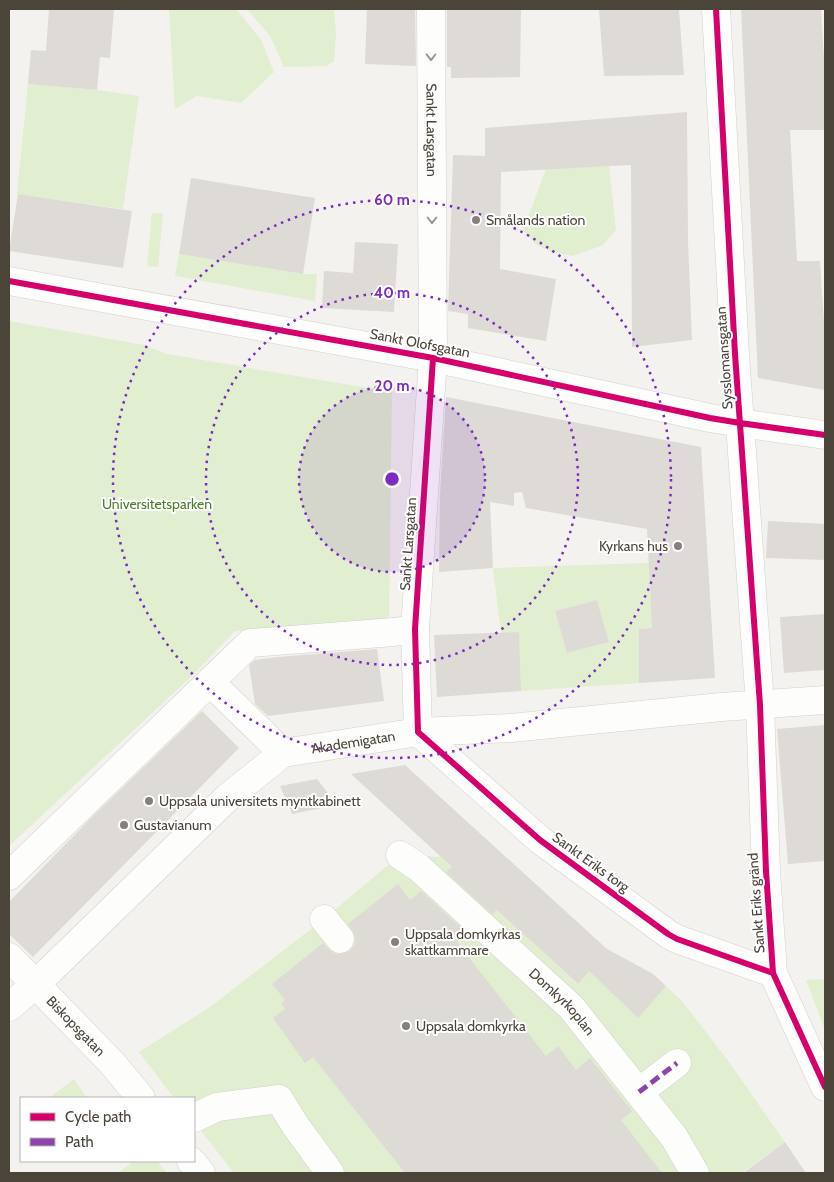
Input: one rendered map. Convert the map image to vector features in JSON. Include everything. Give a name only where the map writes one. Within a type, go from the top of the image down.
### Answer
[{"type":"street","name":"Sankt Larsgatan","points":[[418,732],[414,629],[433,358],[431,9]]},
{"type":"street","name":"Sysslomansgatan","points":[[716,9],[735,354],[760,705]]},
{"type":"street","name":"Sankt Olofsgatan","points":[[9,281],[433,358],[740,424],[825,435]]},
{"type":"street","points":[[9,876],[250,643],[414,629]]},
{"type":"street","points":[[9,1007],[36,984],[228,797],[282,753],[210,682]]},
{"type":"street","name":"Akademigatan","points":[[282,753],[418,732],[511,728],[721,707],[825,700]]},
{"type":"street","name":"Sankt Eriks gränd","points":[[760,705],[766,871],[773,973],[825,1087]]},
{"type":"street","name":"Sankt Eriks torg","points":[[418,732],[540,840],[668,934],[677,939],[773,973]]},
{"type":"street","name":"Domkyrkoplan","points":[[400,855],[418,867],[570,1007],[674,1137],[695,1173]]},
{"type":"street","name":"Biskopsgatan","points":[[9,957],[112,1062],[140,1097]]},
{"type":"street","points":[[639,1092],[677,1063]]},
{"type":"street","points":[[195,1118],[218,1107],[279,1099],[330,1173]]},
{"type":"street","points":[[192,1162],[201,1173]]},
{"type":"green space","points":[[169,9],[236,9],[261,40],[274,72],[241,103],[197,96],[175,109]]},
{"type":"green space","points":[[247,9],[334,9],[336,35],[334,61],[326,66],[284,67],[270,36]]},
{"type":"green space","points":[[28,84],[139,96],[123,209],[17,194]]},
{"type":"green space","points":[[609,166],[616,230],[603,245],[573,256],[551,252],[534,243],[523,230],[546,169]]},
{"type":"green space","points":[[152,213],[163,214],[158,267],[147,266]]},
{"type":"green space","points":[[179,254],[303,274],[317,274],[315,301],[175,276]]},
{"type":"green space","name":"Universitetsparken","points":[[9,321],[144,345],[167,354],[392,392],[389,628],[235,631],[193,675],[9,846]]},
{"type":"green space","points":[[649,563],[652,628],[639,629],[639,683],[521,691],[519,632],[501,633],[493,568]],"holes":[[[597,600],[609,642],[567,653],[555,611]]]},
{"type":"green space","points":[[400,855],[441,857],[577,984],[607,949],[653,974],[682,1001],[729,1062],[785,1142],[741,1173],[234,1173],[195,1123],[195,1097],[173,1097],[139,1052],[210,1007],[324,919]]},
{"type":"green space","points":[[825,979],[825,1030],[806,980]]},
{"type":"green space","points":[[74,1079],[86,1097],[50,1097]]},
{"type":"green space","points":[[133,1162],[158,1162],[167,1173],[118,1173]]},
{"type":"building","points":[[49,9],[114,9],[110,58],[100,57],[97,90],[28,84],[31,50],[46,51]]},
{"type":"building","points":[[367,9],[415,9],[416,66],[365,64]]},
{"type":"building","points":[[447,9],[521,9],[520,77],[451,78],[451,67],[447,67]]},
{"type":"building","points":[[599,9],[679,9],[684,75],[604,76]]},
{"type":"building","points":[[741,9],[821,9],[825,77],[825,130],[790,130],[797,261],[820,261],[825,338],[825,390],[758,378]]},
{"type":"building","points":[[687,112],[688,240],[692,340],[632,347],[631,165],[501,172],[500,269],[556,279],[546,341],[468,328],[468,314],[448,311],[453,155],[485,156],[485,128]]},
{"type":"building","points":[[191,178],[315,198],[303,274],[179,254]]},
{"type":"building","points":[[18,194],[132,211],[123,268],[9,251]]},
{"type":"building","points":[[355,242],[398,244],[394,312],[322,308],[324,271],[353,273]]},
{"type":"building","name":"Kyrkans hus","points":[[446,397],[701,447],[715,678],[639,683],[639,629],[652,628],[647,529],[526,508],[522,492],[514,493],[514,506],[490,502],[493,568],[439,572],[440,495]]},
{"type":"building","points":[[768,521],[825,524],[825,560],[766,558]]},
{"type":"building","points":[[597,600],[609,642],[567,653],[555,611]]},
{"type":"building","points":[[825,614],[825,670],[784,673],[780,617]]},
{"type":"building","points":[[519,632],[521,691],[437,697],[434,635]]},
{"type":"building","points":[[377,649],[384,701],[268,716],[255,704],[249,665],[255,660]]},
{"type":"building","name":"Gustavianum","points":[[202,711],[239,748],[33,957],[9,934],[9,902],[91,818]]},
{"type":"building","points":[[825,725],[825,861],[788,864],[777,729]]},
{"type":"building","points":[[405,765],[607,949],[653,974],[666,986],[638,1018],[589,971],[578,984],[497,910],[492,914],[446,872],[452,867],[351,774]]},
{"type":"building","points":[[317,779],[337,805],[292,814],[280,786]]},
{"type":"building","name":"Uppsala domkyrka","points":[[398,884],[410,900],[421,891],[468,934],[457,942],[546,1056],[558,1046],[576,1070],[590,1058],[632,1111],[621,1120],[662,1173],[405,1173],[313,1057],[305,1063],[273,1018],[285,1009],[281,1004],[285,1000],[272,984],[323,943],[335,954],[343,954],[350,951],[355,944],[355,937],[348,924]]},
{"type":"building","points":[[785,1142],[806,1173],[743,1173]]},
{"type":"marked path","points":[[639,1092],[677,1063]]},
{"type":"cycle path","points":[[716,9],[735,354],[760,705],[766,871],[773,973],[825,1087]]},
{"type":"cycle path","points":[[9,281],[433,358],[710,418],[825,435]]},
{"type":"cycle path","points":[[433,358],[415,629],[418,732],[540,840],[668,934],[677,939],[773,973]]},
{"type":"place","name":"Smålands nation","points":[[476,220]]},
{"type":"place","name":"Kyrkans hus","points":[[678,546]]},
{"type":"place","name":"Uppsala universitets myntkabinett","points":[[149,801]]},
{"type":"place","name":"Gustavianum","points":[[124,825]]},
{"type":"place","name":"Uppsala domkyrkas skattkammare","points":[[395,942]]},
{"type":"place","name":"Uppsala domkyrka","points":[[406,1026]]}]
